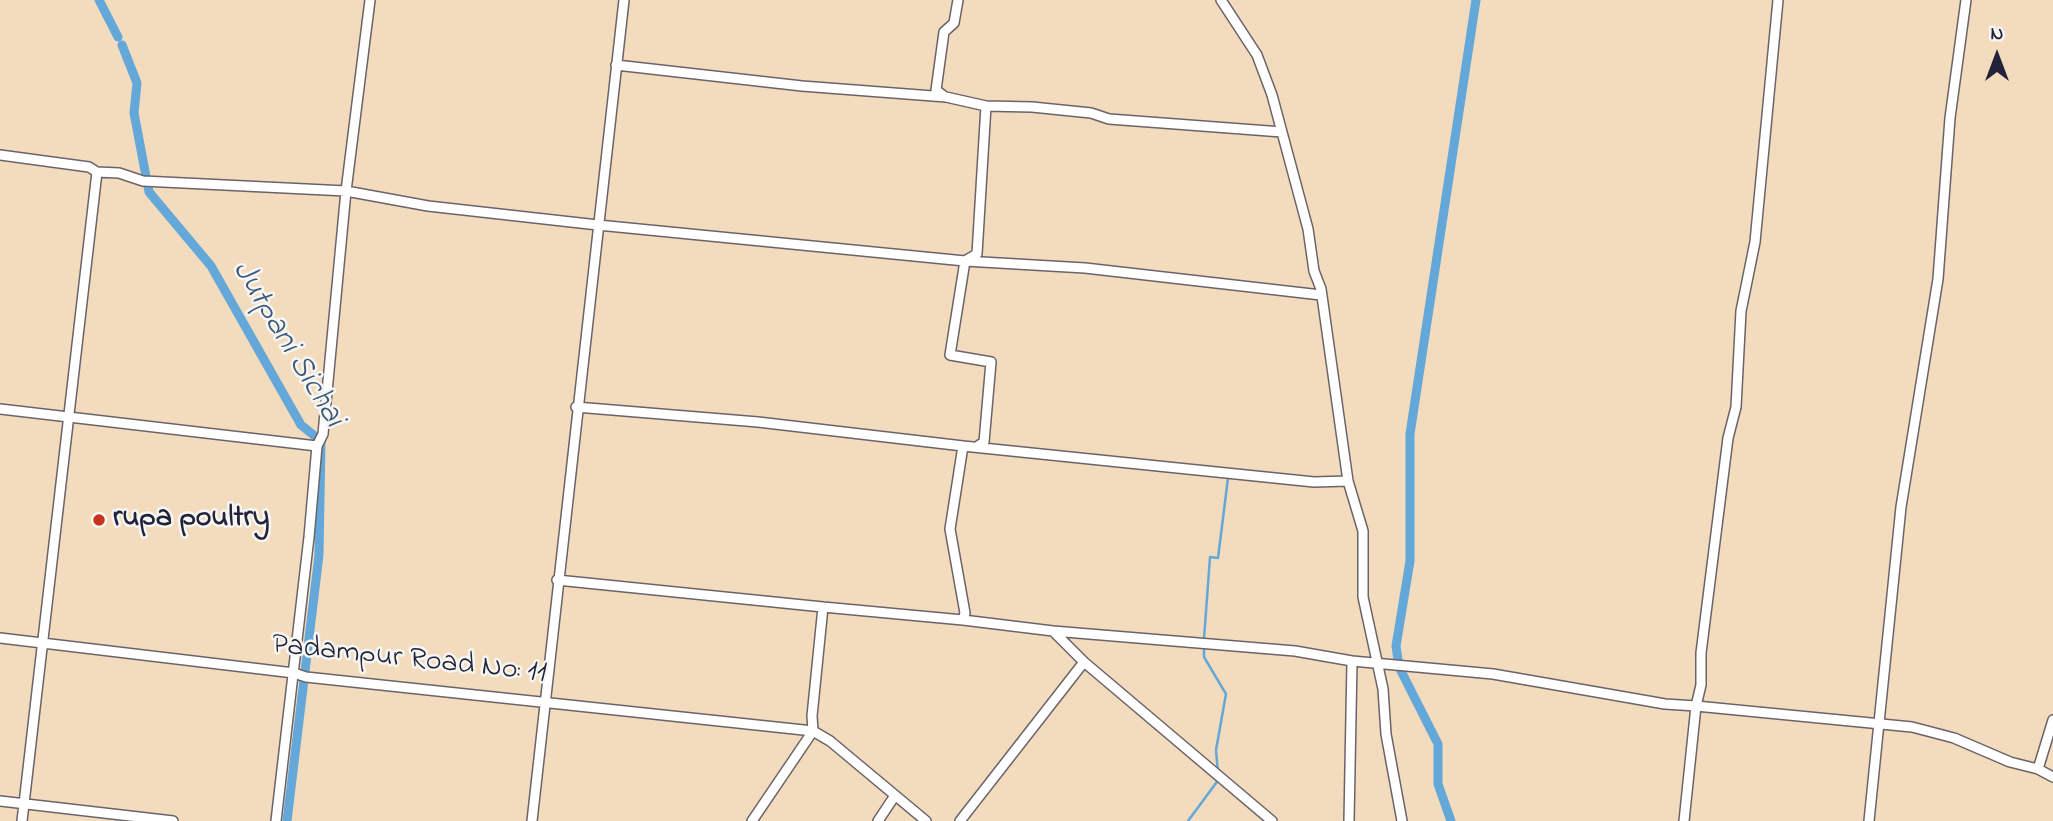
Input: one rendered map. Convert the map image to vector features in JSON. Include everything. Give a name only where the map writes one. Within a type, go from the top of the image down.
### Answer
[{"type":"street","points":[[276,821],[317,446],[323,434],[346,191],[370,0]]},
{"type":"street","points":[[532,821],[576,407],[624,0]]},
{"type":"street","points":[[946,97],[936,90],[943,32],[954,23],[958,0]]},
{"type":"street","points":[[1221,0],[1257,55],[1282,132],[1308,229],[1321,295],[1348,481],[1363,531],[1363,597],[1402,821]]},
{"type":"street","points":[[1684,821],[1696,706],[1701,685],[1701,653],[1728,438],[1736,407],[1741,311],[1756,230],[1779,0]]},
{"type":"street","points":[[1869,821],[1901,507],[1938,279],[1950,118],[1966,0]]},
{"type":"street","points":[[616,65],[802,86],[946,97],[986,106],[1091,113],[1109,119],[1282,132]]},
{"type":"street","points":[[965,261],[977,254],[986,106]]},
{"type":"street","points":[[0,155],[89,167],[97,172],[143,181],[346,191],[428,206],[598,225],[965,261],[1085,268],[1321,295]]},
{"type":"street","points":[[22,821],[97,172]]},
{"type":"street","points":[[965,261],[950,355],[991,362],[984,442],[978,446]]},
{"type":"street","points":[[576,407],[758,422],[1314,482],[1348,481]]},
{"type":"street","points":[[0,409],[317,446]]},
{"type":"street","points":[[963,446],[950,529],[965,613],[963,620]]},
{"type":"street","points":[[557,580],[1053,631],[1294,651],[1339,660],[1493,674],[1665,704],[1912,727],[1954,738],[2010,762],[2038,769],[2053,778]]},
{"type":"street","points":[[752,821],[813,731],[812,716],[823,633],[823,607]]},
{"type":"street","points":[[1053,631],[1084,662],[1272,821]]},
{"type":"street","name":"Padampur Road No: 11","points":[[0,638],[294,673],[306,677],[813,731]]},
{"type":"street","points":[[1349,821],[1351,661]]},
{"type":"street","points":[[960,821],[1084,662]]},
{"type":"street","points":[[2038,769],[2053,720]]},
{"type":"street","points":[[813,731],[830,741],[926,821]]},
{"type":"street","points":[[877,821],[894,797]]},
{"type":"street","points":[[0,801],[173,821]]},
{"type":"waterway","name":"Jutpani Sichai","points":[[99,0],[118,37]]},
{"type":"waterway","points":[[1451,821],[1438,784],[1438,744],[1399,667],[1396,646],[1410,561],[1410,434],[1476,0]]},
{"type":"waterway","name":"Jutpani Sichai","points":[[122,45],[137,83],[134,113],[149,192],[211,266],[301,425],[321,441],[319,555],[287,821]]},
{"type":"waterway","points":[[1204,639],[1210,557],[1218,558],[1228,478]]},
{"type":"waterway","points":[[1204,646],[1204,657],[1226,694],[1216,750],[1218,773]]},
{"type":"waterway","points":[[1188,821],[1219,779]]},
{"type":"place","name":"rupa poultry","points":[[99,520]]}]
